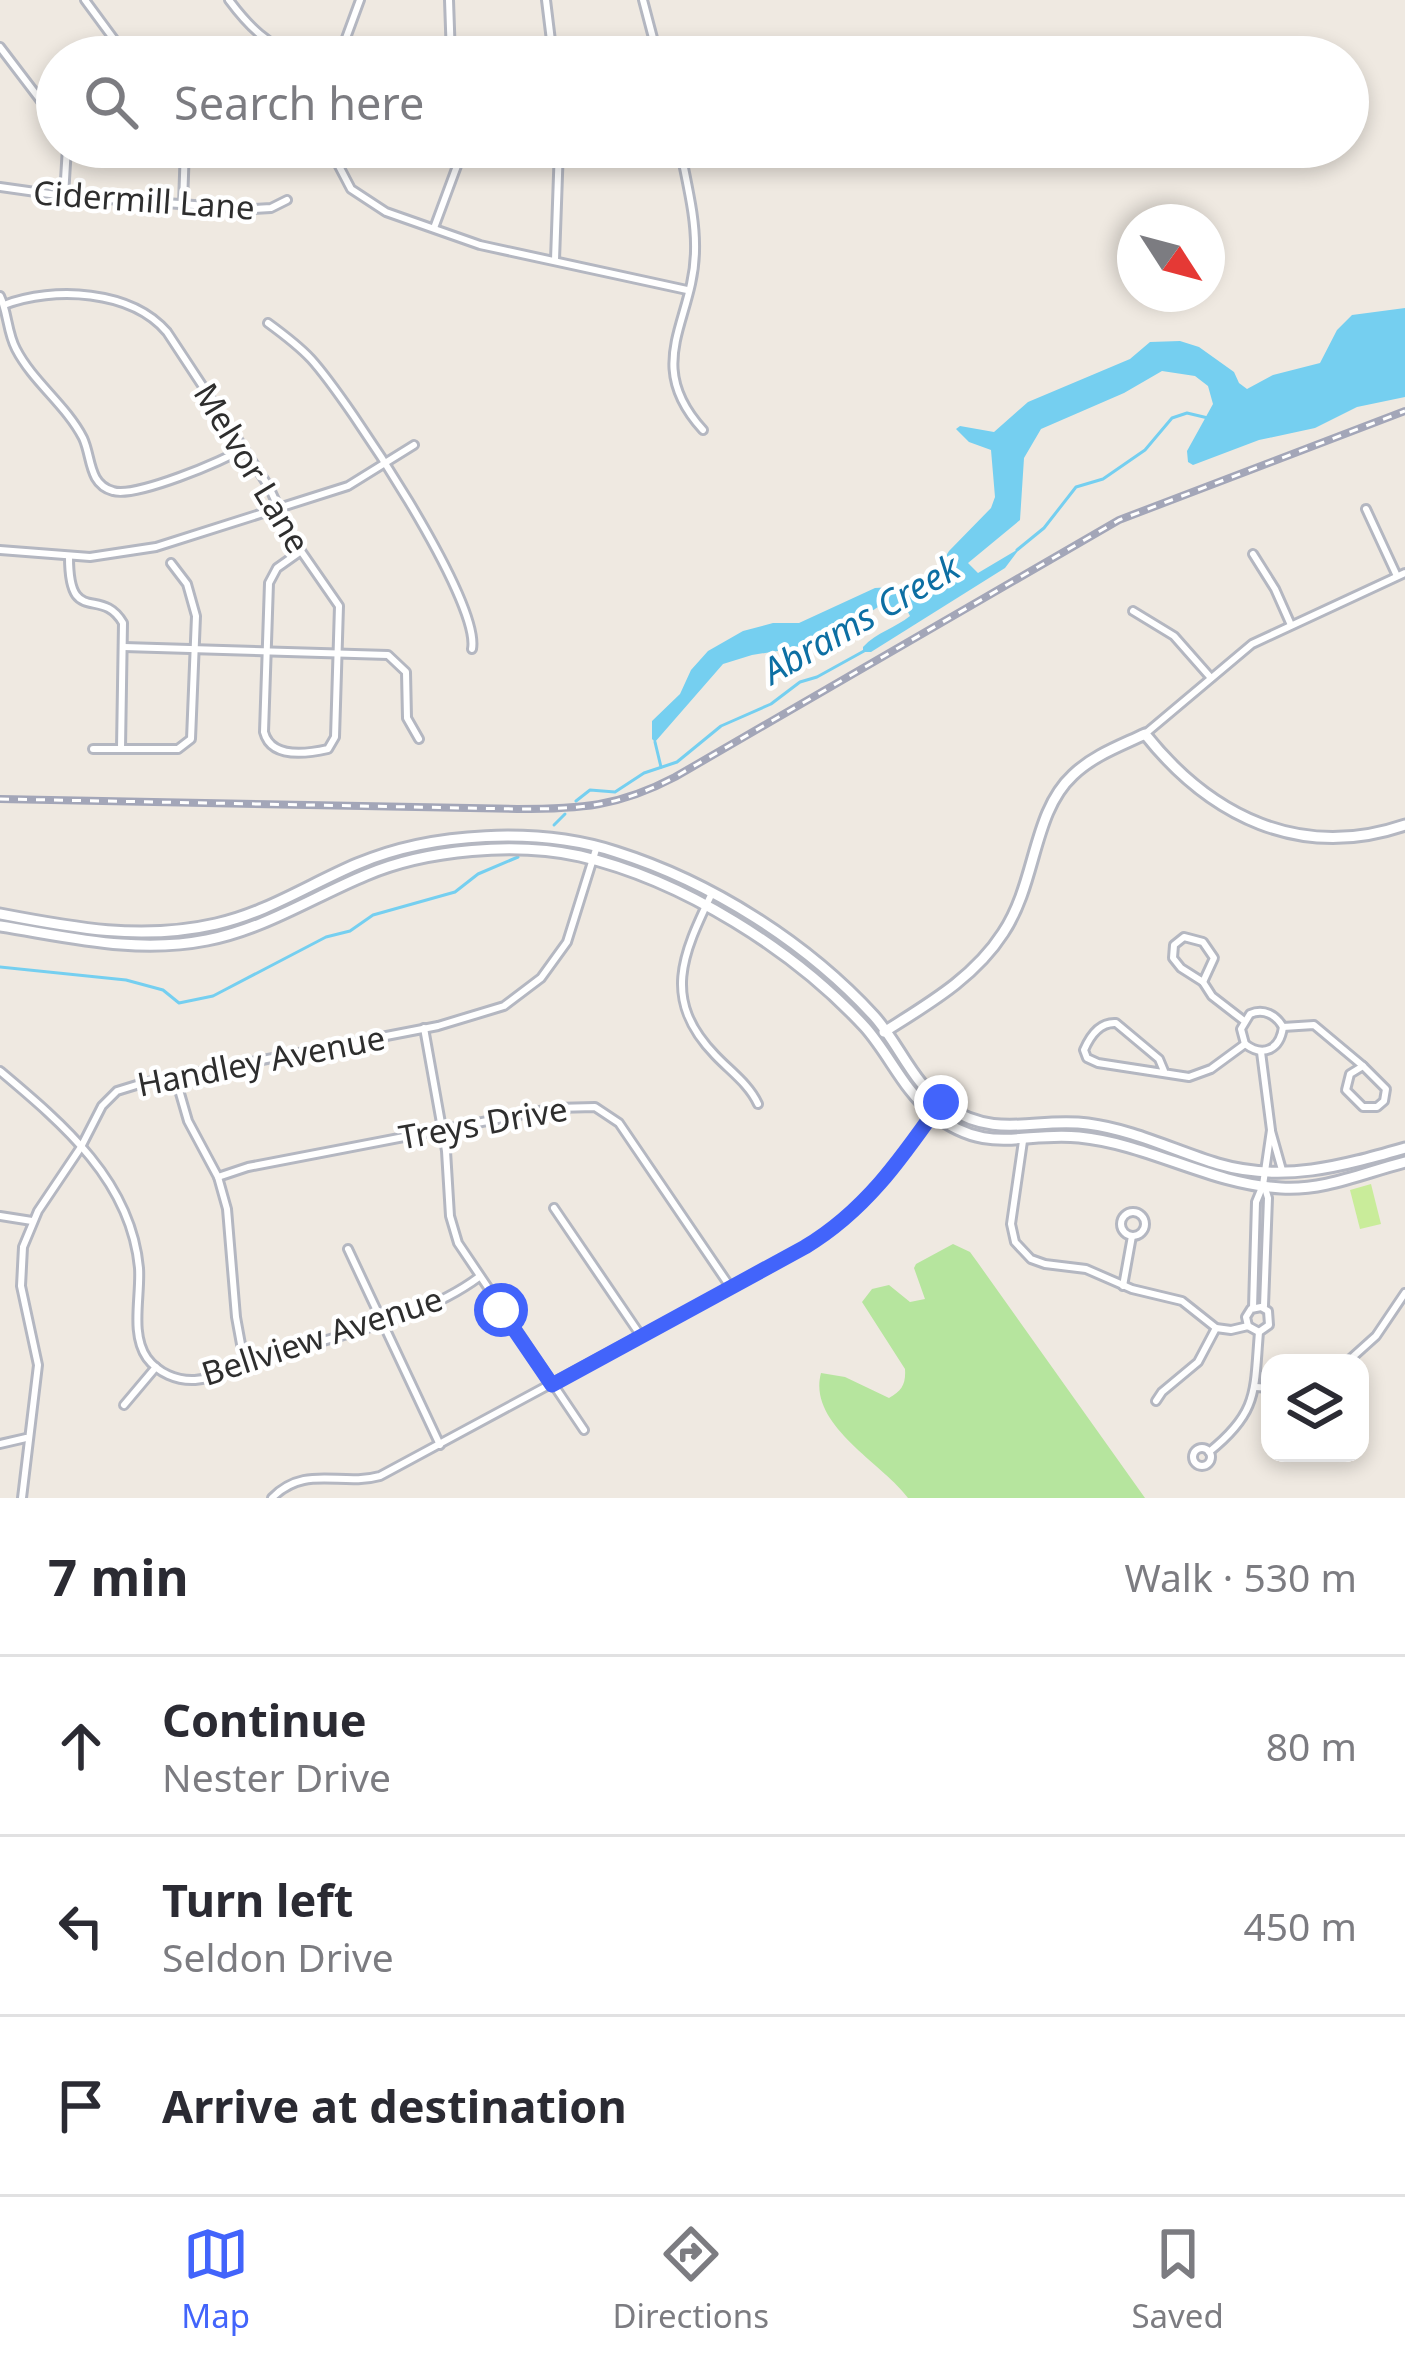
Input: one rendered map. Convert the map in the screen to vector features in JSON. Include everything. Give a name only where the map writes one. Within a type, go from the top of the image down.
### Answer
[{"type":"main road","points":[[874,1038],[951,988],[992,949],[1023,897],[1042,825],[1065,783],[1102,754],[1145,734],[1174,769],[1204,794],[1269,828],[1310,836],[1353,836],[1405,825]]},
{"type":"main road","points":[[0,914],[96,931],[169,933],[238,918],[356,864],[398,851],[511,835],[597,846],[712,893],[794,946],[868,1009],[920,1082],[941,1102],[990,1125],[1018,1128],[1066,1122],[1110,1127],[1219,1164],[1284,1173],[1324,1170],[1405,1148]]},
{"type":"main road","points":[[0,926],[108,944],[180,944],[262,924],[371,873],[404,864],[511,849],[593,860],[655,881],[706,906],[778,952],[846,1008],[933,1114],[974,1135],[1023,1141],[1063,1136],[1116,1143],[1215,1177],[1281,1188],[1322,1184],[1405,1162]]},
{"type":"street","points":[[85,0],[112,36]]},
{"type":"street","points":[[229,0],[261,36]]},
{"type":"street","points":[[347,36],[360,0]]},
{"type":"street","points":[[449,0],[450,36]]},
{"type":"street","points":[[546,0],[550,36]]},
{"type":"street","points":[[644,0],[653,36]]},
{"type":"street","points":[[0,47],[36,94]]},
{"type":"street","points":[[64,196],[66,168]]},
{"type":"street","points":[[183,204],[184,168]]},
{"type":"street","points":[[340,168],[351,189],[369,203],[434,228],[480,244],[687,290]]},
{"type":"street","points":[[434,228],[456,168]]},
{"type":"street","points":[[555,260],[558,168]]},
{"type":"street","points":[[683,168],[695,251],[671,348],[672,369],[689,415],[703,430]]},
{"type":"street","name":"Cidermill Lane","points":[[0,187],[64,196],[264,209],[287,200]]},
{"type":"street","name":"Melvor Lane","points":[[2,300],[47,295],[119,301],[146,312],[167,332],[337,602],[334,741],[326,750],[273,749],[266,739],[267,650]]},
{"type":"street","points":[[2,300],[16,349],[77,429],[93,473],[107,489],[118,493],[137,490],[216,464],[244,448]]},
{"type":"street","points":[[268,323],[315,363],[454,578],[471,623],[472,649]]},
{"type":"street","points":[[0,550],[69,557],[112,556],[156,547],[348,486],[414,445]]},
{"type":"street","points":[[1145,734],[1252,644],[1401,575],[1366,508]]},
{"type":"street","points":[[267,650],[270,580],[301,551]]},
{"type":"street","points":[[1252,554],[1291,625]]},
{"type":"street","points":[[69,557],[72,590],[83,602],[117,613],[124,626],[121,748]]},
{"type":"street","points":[[93,749],[178,749],[190,742],[194,732],[193,600],[171,563]]},
{"type":"street","points":[[1133,610],[1174,635],[1211,679]]},
{"type":"street","points":[[124,647],[382,654],[402,664],[408,681],[407,722],[419,739]]},
{"type":"street","name":"Handley Avenue","points":[[22,1498],[38,1365],[20,1275],[22,1247],[32,1221],[81,1147],[96,1114],[117,1091],[490,1013],[541,978],[568,942],[597,846]]},
{"type":"street","points":[[712,893],[683,958],[682,997],[701,1039],[751,1090],[758,1104]]},
{"type":"street","points":[[1203,982],[1214,965],[1211,951],[1197,939],[1184,937],[1174,945],[1173,958],[1243,1021],[1245,1044]]},
{"type":"street","points":[[1243,1021],[1250,1014],[1264,1012],[1275,1016],[1283,1027]]},
{"type":"street","points":[[1164,1071],[1159,1059],[1116,1022],[1096,1030],[1084,1050],[1087,1058],[1099,1063],[1189,1077],[1245,1044]]},
{"type":"street","points":[[1283,1027],[1314,1024],[1363,1066],[1386,1089],[1377,1108],[1363,1107],[1346,1090],[1349,1074],[1363,1066]]},
{"type":"street","points":[[1261,1052],[1277,1045],[1283,1027]]},
{"type":"street","points":[[424,1028],[443,1130],[452,1226],[479,1277],[584,1430]]},
{"type":"street","points":[[1245,1044],[1261,1052]]},
{"type":"street","points":[[1261,1052],[1270,1130],[1284,1173]]},
{"type":"street","name":"Bellview Avenue","points":[[0,1071],[107,1175],[127,1216],[138,1262],[139,1339],[156,1367],[190,1380],[245,1366],[442,1300],[479,1277]]},
{"type":"street","points":[[176,1076],[194,1135],[218,1177],[227,1208],[245,1366]]},
{"type":"street","points":[[272,1498],[303,1478],[380,1476],[731,1288],[842,1222],[888,1176],[941,1102]]},
{"type":"street","name":"Treys Drive","points":[[218,1177],[248,1167],[586,1106],[620,1124],[731,1288]]},
{"type":"street","points":[[1247,1326],[1246,1317],[1253,1308],[1256,1202],[1263,1185],[1270,1130]]},
{"type":"street","points":[[1023,1141],[1011,1215],[1015,1242],[1038,1262],[1086,1269],[1123,1286],[1188,1303],[1216,1328],[1247,1326],[1259,1332],[1270,1321],[1264,1308],[1268,1198],[1263,1185]]},
{"type":"street","points":[[554,1208],[641,1336]]},
{"type":"street","points":[[1134,1211],[1146,1225],[1142,1233],[1132,1236],[1123,1231],[1121,1220],[1134,1211]]},
{"type":"street","points":[[0,1216],[32,1221]]},
{"type":"street","points":[[1123,1286],[1132,1236]]},
{"type":"street","points":[[348,1249],[440,1445]]},
{"type":"street","points":[[1356,1354],[1376,1336],[1405,1293]]},
{"type":"street","points":[[1253,1308],[1264,1308]]},
{"type":"street","points":[[1156,1401],[1198,1361],[1216,1328]]},
{"type":"street","points":[[1210,1452],[1245,1418],[1256,1387],[1259,1332]]},
{"type":"street","points":[[124,1405],[156,1367]]},
{"type":"street","points":[[1256,1387],[1261,1387]]},
{"type":"street","points":[[0,1444],[28,1437]]},
{"type":"green space","points":[[1371,1184],[1381,1224],[1360,1229],[1350,1190]]},
{"type":"green space","points":[[953,1244],[970,1252],[1145,1498],[908,1498],[836,1426],[825,1410],[821,1373],[845,1377],[889,1398],[905,1379],[905,1369],[862,1302],[872,1289],[889,1285],[910,1302],[925,1299],[916,1264]]},
{"type":"water","points":[[1405,308],[1405,397],[1357,407],[1315,428],[1259,440],[1193,465],[1187,451],[1213,404],[1208,386],[1195,376],[1162,371],[1041,429],[1024,458],[1020,520],[968,563],[978,573],[1020,548],[1005,568],[871,652],[863,652],[863,647],[910,616],[907,610],[881,605],[822,644],[723,664],[655,742],[652,739],[652,721],[680,694],[691,670],[708,651],[743,631],[773,623],[799,623],[875,588],[918,593],[927,587],[949,551],[991,508],[995,497],[991,450],[969,442],[956,429],[960,426],[994,432],[1028,402],[1130,359],[1150,342],[1180,341],[1199,347],[1234,372],[1247,389],[1273,375],[1320,363],[1337,330],[1352,315]]},
{"type":"waterway","name":"Abrams Creek","points":[[1017,550],[1044,528],[1076,487],[1103,479],[1145,450],[1172,418],[1187,413],[1208,418]]},
{"type":"waterway","name":"Abrams Creek","points":[[576,801],[590,790],[615,792],[644,773],[677,762],[721,726],[771,704],[800,682],[864,651]]},
{"type":"waterway","points":[[655,742],[661,767]]},
{"type":"waterway","name":"Abrams Creek","points":[[554,825],[565,814]]},
{"type":"waterway","name":"Abrams Creek","points":[[0,967],[126,980],[163,990],[179,1003],[213,996],[326,937],[350,931],[373,915],[455,892],[478,874],[518,857]]},
{"type":"railway","points":[[0,799],[517,809],[580,807],[617,800],[675,777],[1119,520],[1405,411]]},
{"type":"route","points":[[501,1310],[552,1385],[805,1247],[842,1222],[888,1176],[941,1102]]}]
